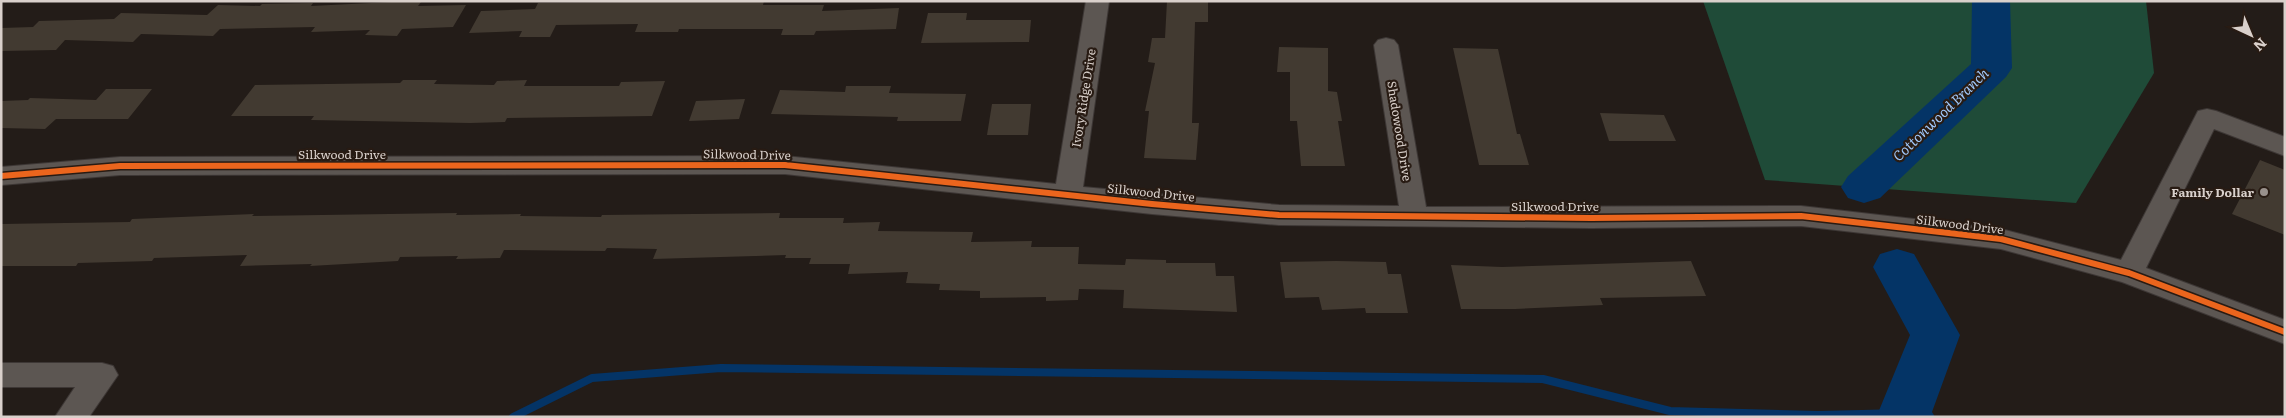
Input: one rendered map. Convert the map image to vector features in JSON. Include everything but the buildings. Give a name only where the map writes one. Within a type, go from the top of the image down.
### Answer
[{"type":"street","name":"Ivory Ridge Drive","points":[[1068,194],[1098,1]]},
{"type":"street","name":"Shadowood Drive","points":[[1386,45],[1414,216]]},
{"type":"street","points":[[2129,273],[2206,117],[2285,147]]},
{"type":"street","name":"Silkwood Drive","points":[[1,176],[120,166],[785,165],[1279,215],[1801,216],[2000,239],[2129,273],[2285,332]]},
{"type":"street","points":[[1,376],[102,375],[71,417]]},
{"type":"green space","points":[[1703,1],[2146,1],[2154,73],[2076,203],[1765,180]]},
{"type":"waterway","name":"Cottonwood Branch","points":[[1864,187],[1991,68],[1991,1]]},
{"type":"waterway","name":"Cottonwood Branch","points":[[1897,267],[1935,335],[1905,413],[1908,417]]},
{"type":"waterway","points":[[513,417],[592,378],[721,368],[1543,379],[1670,411],[1818,415],[1905,413]]},
{"type":"cycle path","points":[[1,176],[120,166],[785,165],[1152,204],[1279,215],[1591,218],[1801,216],[2001,239],[2129,273],[2285,332]]},
{"type":"place","name":"Family Dollar","points":[[2264,192]]}]
